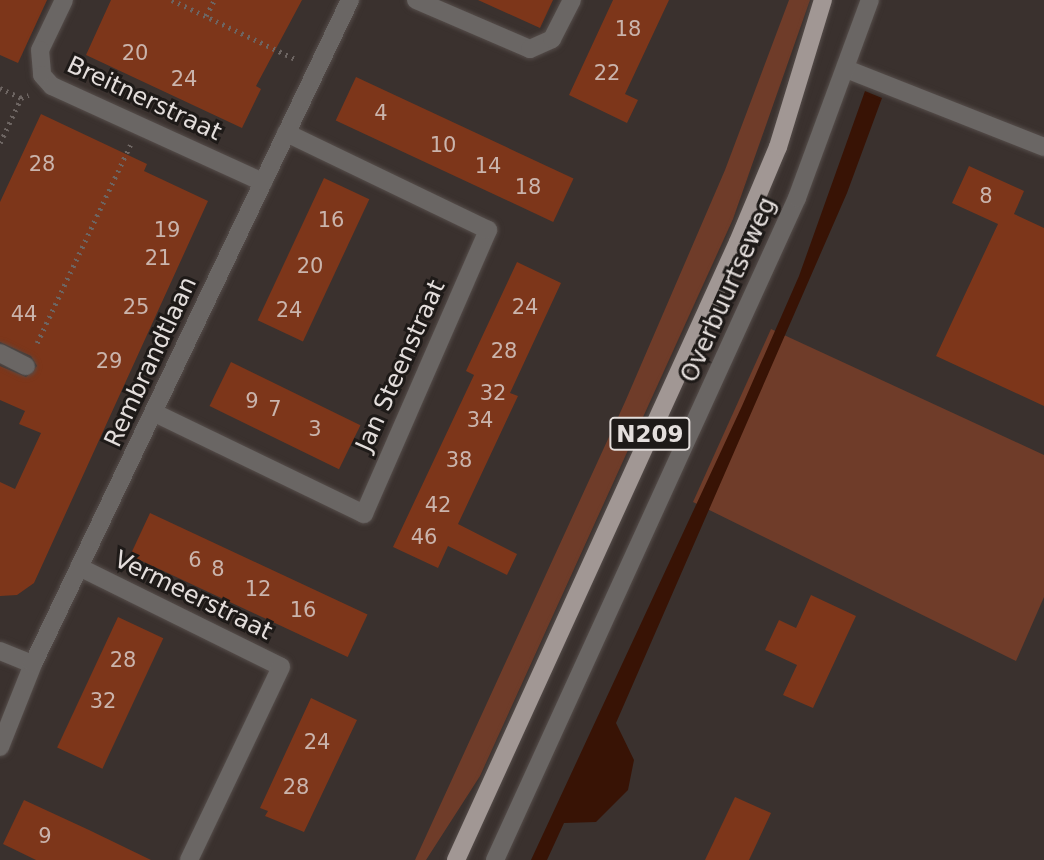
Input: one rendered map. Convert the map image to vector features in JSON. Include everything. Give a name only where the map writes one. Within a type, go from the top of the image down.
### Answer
[{"type":"main road","name":"Overbuurtseweg","points":[[456,860],[738,242],[778,147],[823,0]]},
{"type":"street","name":"Breitnerstraat","points":[[64,0],[40,50],[42,75],[52,86],[263,182]]},
{"type":"street","name":"Rembrandtlaan","points":[[0,747],[33,664],[350,0]]},
{"type":"street","points":[[416,0],[530,50],[552,39],[572,0]]},
{"type":"street","name":"Overbuurtseweg","points":[[495,860],[736,337],[846,69],[870,0]]},
{"type":"street","points":[[846,69],[1044,147]]},
{"type":"street","name":"Jan Steenstraat","points":[[155,413],[364,514],[488,230],[286,133]]},
{"type":"street","points":[[0,354],[26,366]]},
{"type":"street","name":"Vermeerstraat","points":[[79,567],[281,667],[189,860]]},
{"type":"street","points":[[0,651],[33,664]]},
{"type":"path","points":[[172,0],[317,69]]},
{"type":"path","points":[[206,16],[214,0]]},
{"type":"path","points":[[0,143],[21,98],[52,86]]},
{"type":"path","points":[[0,88],[21,98]]},
{"type":"path","points":[[26,366],[139,126]]},
{"type":"shaded area","points":[[789,0],[810,0],[733,219],[480,776],[426,860],[415,860],[625,402],[725,170]]},
{"type":"shaded area","points":[[865,91],[882,98],[847,193],[616,723],[634,760],[628,790],[596,822],[564,823],[547,860],[531,860],[742,406],[799,276]]},
{"type":"shaded area","points":[[771,329],[1044,455],[1044,597],[1016,661],[693,502]]},
{"type":"building","points":[[0,0],[47,0],[18,63],[0,55]]},
{"type":"building","points":[[111,0],[302,0],[256,86],[261,89],[242,128],[86,55]]},
{"type":"building","points":[[478,0],[553,0],[540,28]]},
{"type":"building","points":[[613,0],[669,0],[625,94],[638,100],[627,123],[569,95]]},
{"type":"building","points":[[356,77],[574,178],[553,222],[336,121]]},
{"type":"building","points":[[41,114],[147,164],[144,171],[208,201],[34,583],[17,595],[0,596],[0,482],[15,489],[41,433],[19,424],[25,411],[0,400],[0,366],[26,377],[37,366],[31,356],[0,342],[0,202]]},
{"type":"building","points":[[969,166],[1024,191],[1014,214],[1044,228],[1044,406],[936,356],[998,224],[952,203]]},
{"type":"building","points":[[324,178],[369,199],[303,341],[258,320]]},
{"type":"building","points":[[517,262],[561,283],[510,393],[518,396],[458,524],[517,554],[507,575],[448,546],[438,568],[393,547],[474,375],[466,371]]},
{"type":"building","points":[[231,362],[360,425],[339,469],[210,406]]},
{"type":"building","points":[[150,513],[368,614],[348,657],[130,556]]},
{"type":"building","points":[[811,595],[856,616],[813,708],[783,695],[797,665],[765,650],[779,620],[796,628]]},
{"type":"building","points":[[118,617],[163,638],[102,769],[57,748]]},
{"type":"building","points":[[311,698],[357,720],[304,832],[265,816],[268,811],[260,808]]},
{"type":"building","points":[[735,797],[771,813],[749,860],[705,860]]},
{"type":"building","points":[[24,800],[151,860],[36,860],[3,844]]}]
